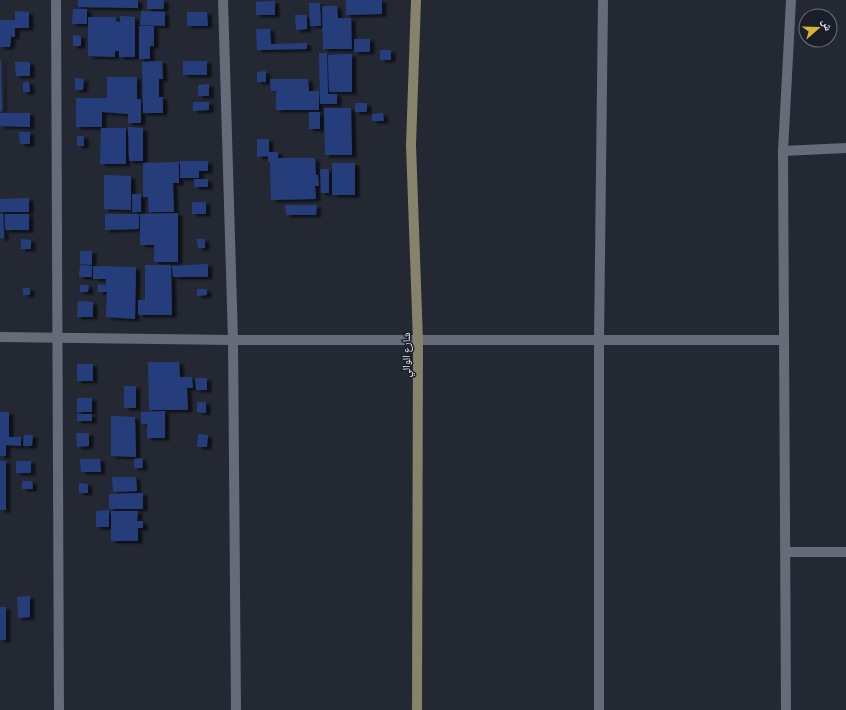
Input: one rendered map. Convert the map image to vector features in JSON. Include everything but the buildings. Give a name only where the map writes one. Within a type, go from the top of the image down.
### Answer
[{"type":"main road","name":"شارع الوالي","points":[[416,0],[411,145],[418,341],[417,710]]},
{"type":"street","points":[[56,0],[59,710]]},
{"type":"street","points":[[223,0],[233,340],[236,710]]},
{"type":"street","points":[[599,710],[599,341],[603,0]]},
{"type":"street","points":[[786,710],[783,151],[791,0]]},
{"type":"street","points":[[783,151],[846,148]]},
{"type":"street","points":[[0,337],[418,341],[784,340]]},
{"type":"street","points":[[786,552],[846,552]]}]
